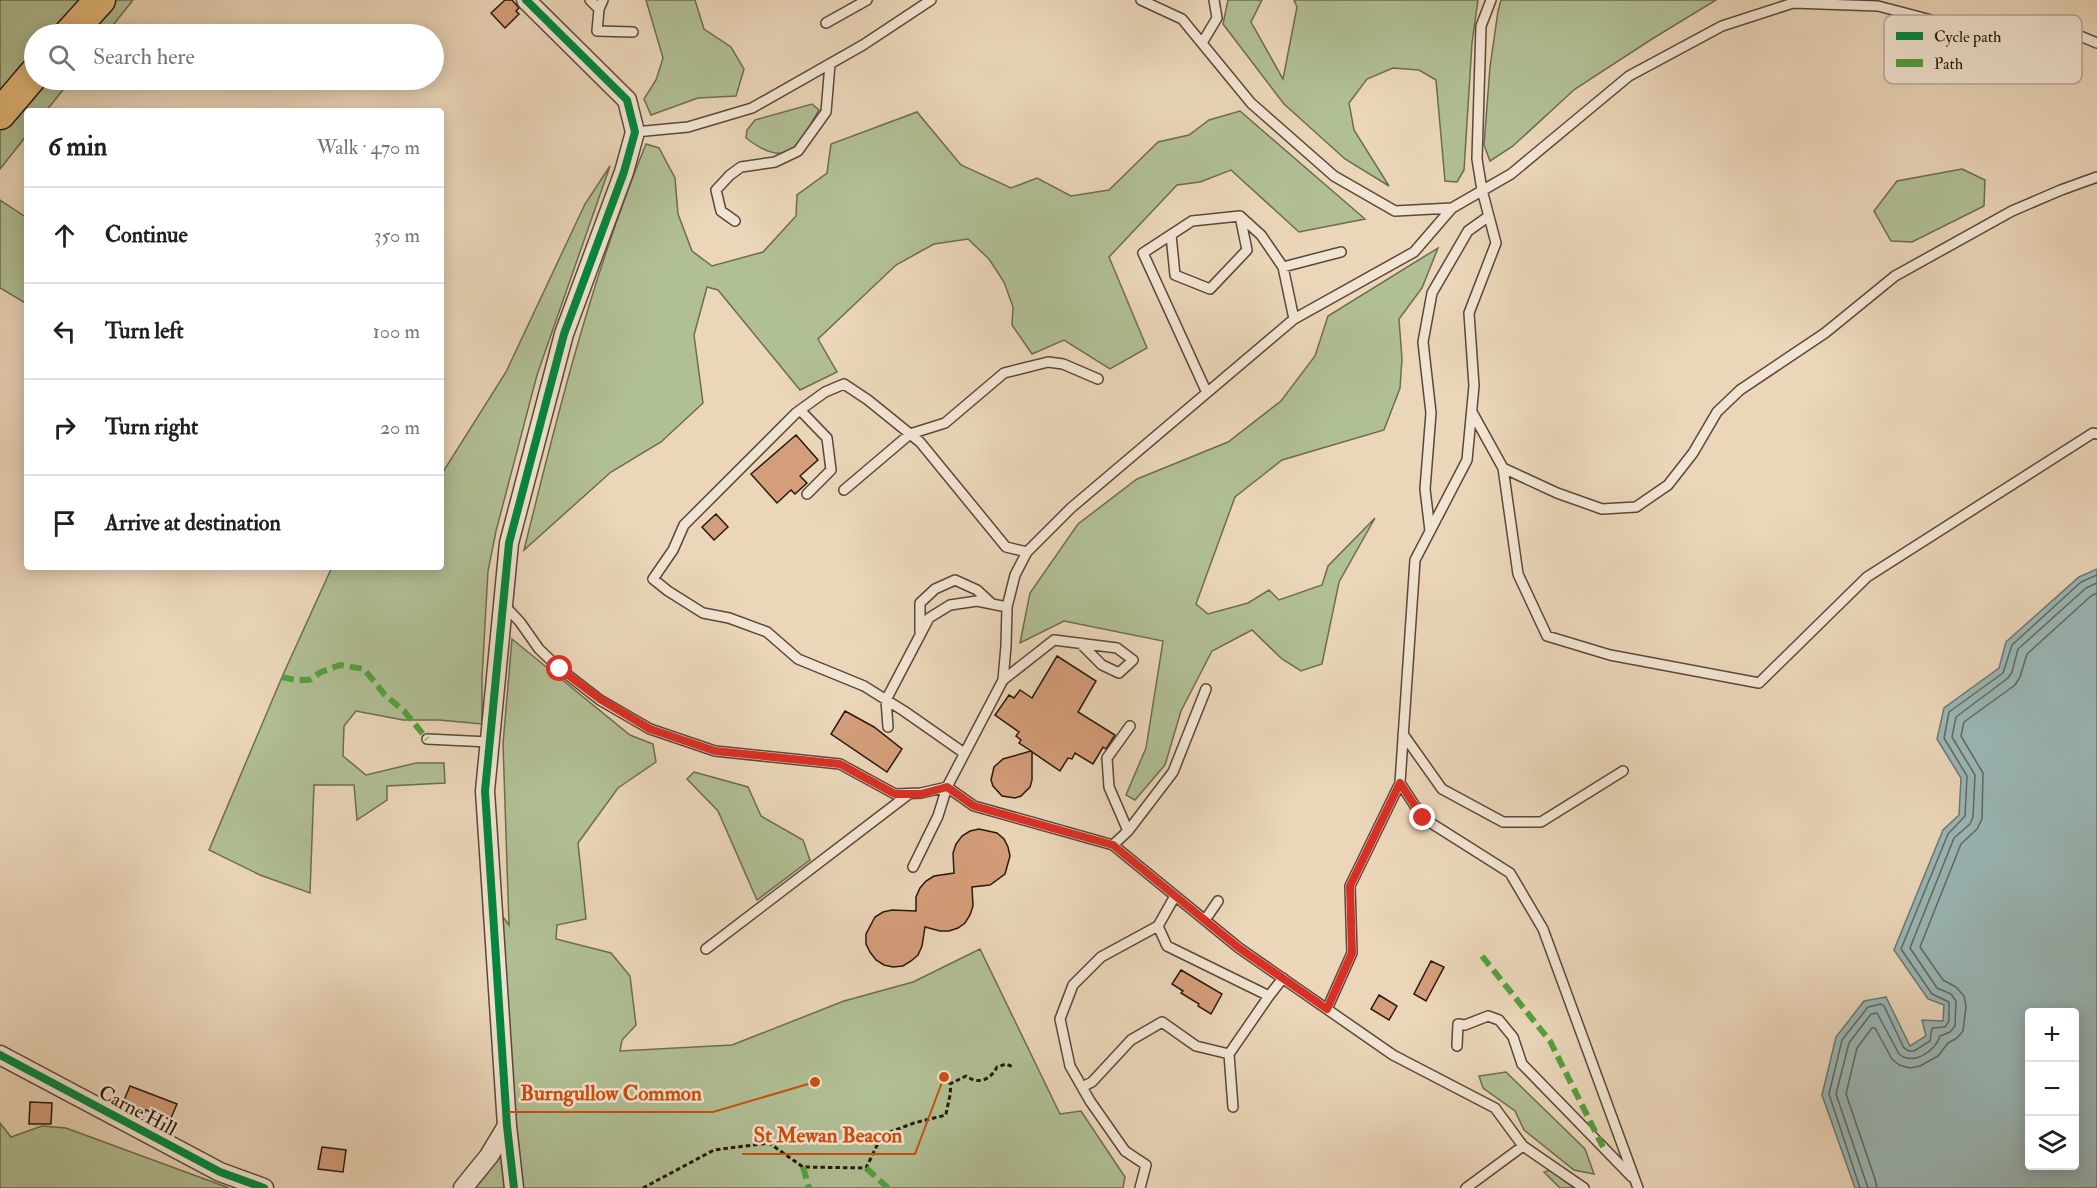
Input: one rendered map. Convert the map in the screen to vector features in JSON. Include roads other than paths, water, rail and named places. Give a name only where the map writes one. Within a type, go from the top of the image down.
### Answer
[{"type":"main road","points":[[78,24],[100,0]]},
{"type":"main road","points":[[0,114],[24,86]]},
{"type":"street","points":[[514,1188],[507,1126],[485,791],[502,604],[509,543],[564,333],[624,172],[635,132],[627,100],[526,0]]},
{"type":"street","name":"Carne Hill","points":[[0,1056],[220,1172],[264,1188]]},
{"type":"street","points":[[463,1188],[489,1156],[507,1126]]},
{"type":"lane","points":[[590,0],[601,5],[597,31],[633,32]]},
{"type":"lane","points":[[826,23],[867,0]]},
{"type":"lane","points":[[635,132],[688,127],[752,108],[863,45],[931,0]]},
{"type":"lane","points":[[1141,0],[1182,19],[1251,102],[1334,176],[1395,212],[1452,208]]},
{"type":"lane","points":[[1202,43],[1216,18],[1214,0]]},
{"type":"lane","points":[[1327,1009],[1352,953],[1350,886],[1400,783],[1415,560],[1467,460],[1474,386],[1469,313],[1496,243],[1482,190],[1477,159],[1481,26],[1491,0]]},
{"type":"lane","points":[[913,867],[938,816],[947,787],[1003,680],[1007,607],[1015,574],[1027,552],[1071,508],[1294,319],[1414,252],[1452,208],[1511,174],[1629,76],[1722,26],[1793,3],[1878,6],[1912,15]]},
{"type":"lane","points":[[2082,37],[2097,43]]},
{"type":"lane","points":[[735,221],[721,211],[716,190],[741,167],[775,162],[798,151],[826,112],[830,64]]},
{"type":"lane","points":[[1503,468],[1557,493],[1602,509],[1636,507],[1668,485],[1693,453],[1717,412],[1740,390],[1825,333],[1895,276],[2012,212],[2097,177]]},
{"type":"lane","points":[[1206,393],[1143,253],[1192,221],[1240,216],[1261,235],[1283,267],[1294,319]]},
{"type":"lane","points":[[1171,235],[1175,275],[1210,289],[1247,250],[1240,216]]},
{"type":"lane","points":[[1430,531],[1425,489],[1431,413],[1423,342],[1432,293],[1468,231],[1489,216]]},
{"type":"lane","points":[[1283,267],[1341,252]]},
{"type":"lane","points":[[844,490],[910,434],[945,423],[1004,373],[1048,362],[1063,364],[1098,379]]},
{"type":"lane","points":[[964,753],[864,686],[798,658],[767,632],[729,618],[703,613],[653,579],[673,550],[684,525],[800,410],[825,392],[844,384],[868,400],[920,442],[1006,547],[1027,552]]},
{"type":"lane","points":[[800,410],[827,438],[831,470],[807,494]]},
{"type":"lane","points":[[1472,412],[1503,468],[1518,574],[1547,636],[1610,655],[1759,683],[1867,577],[2093,433],[2097,434]]},
{"type":"lane","points":[[920,638],[920,603],[935,589],[955,580],[977,590],[993,604]]},
{"type":"lane","points":[[888,727],[886,700],[929,618],[950,605],[977,601],[1007,607]]},
{"type":"lane","points":[[502,604],[520,622],[539,649],[560,669],[600,699],[650,729],[715,751],[840,764],[895,794],[921,794],[947,787]]},
{"type":"lane","points":[[1003,680],[1054,640],[1080,643],[1117,648],[1133,660],[1119,673],[1102,665],[1080,643]]},
{"type":"lane","points":[[1113,845],[1128,831],[1173,772],[1206,689]]},
{"type":"lane","points":[[1128,831],[1109,787],[1107,758],[1130,726]]},
{"type":"lane","points":[[1403,734],[1442,789],[1503,822],[1541,822],[1623,771]]},
{"type":"lane","points":[[427,739],[489,742]]},
{"type":"lane","points":[[1400,783],[1423,818],[1510,873],[1516,882],[1543,929],[1637,1185]]},
{"type":"lane","points":[[947,787],[974,806],[1113,845],[1239,948],[1393,1055],[1495,1108],[1524,1146],[1584,1188]]},
{"type":"lane","points":[[706,949],[909,794]]},
{"type":"lane","points":[[1140,1188],[1146,1165],[1125,1151],[1082,1087],[1070,1066],[1060,1019],[1073,985],[1101,957],[1158,926],[1175,896]]},
{"type":"lane","points":[[1205,920],[1218,901]]},
{"type":"lane","points":[[1158,926],[1167,946],[1269,996]]},
{"type":"lane","points":[[1233,1107],[1229,1054],[1283,978]]},
{"type":"lane","points":[[1457,1046],[1458,1024],[1465,1025],[1488,1016],[1499,1020],[1513,1036],[1522,1064],[1637,1185]]},
{"type":"lane","points":[[1082,1087],[1092,1082],[1131,1040],[1162,1022],[1196,1046],[1229,1054]]},
{"type":"lane","points":[[1466,1188],[1524,1146]]},
{"type":"water","points":[[2097,569],[2097,1188],[1855,1188],[1822,1095],[1836,1037],[1864,1001],[1886,997],[1910,1046],[1926,1036],[1922,1020],[1943,1021],[1944,1005],[1928,999],[1894,950],[1943,830],[1959,815],[1961,778],[1937,739],[1944,708],[1999,668],[2006,642],[2079,577]]},
{"type":"place","name":"St Mewan Beacon","points":[[944,1077]]},
{"type":"place","name":"Burngullow Common","points":[[815,1082]]}]
